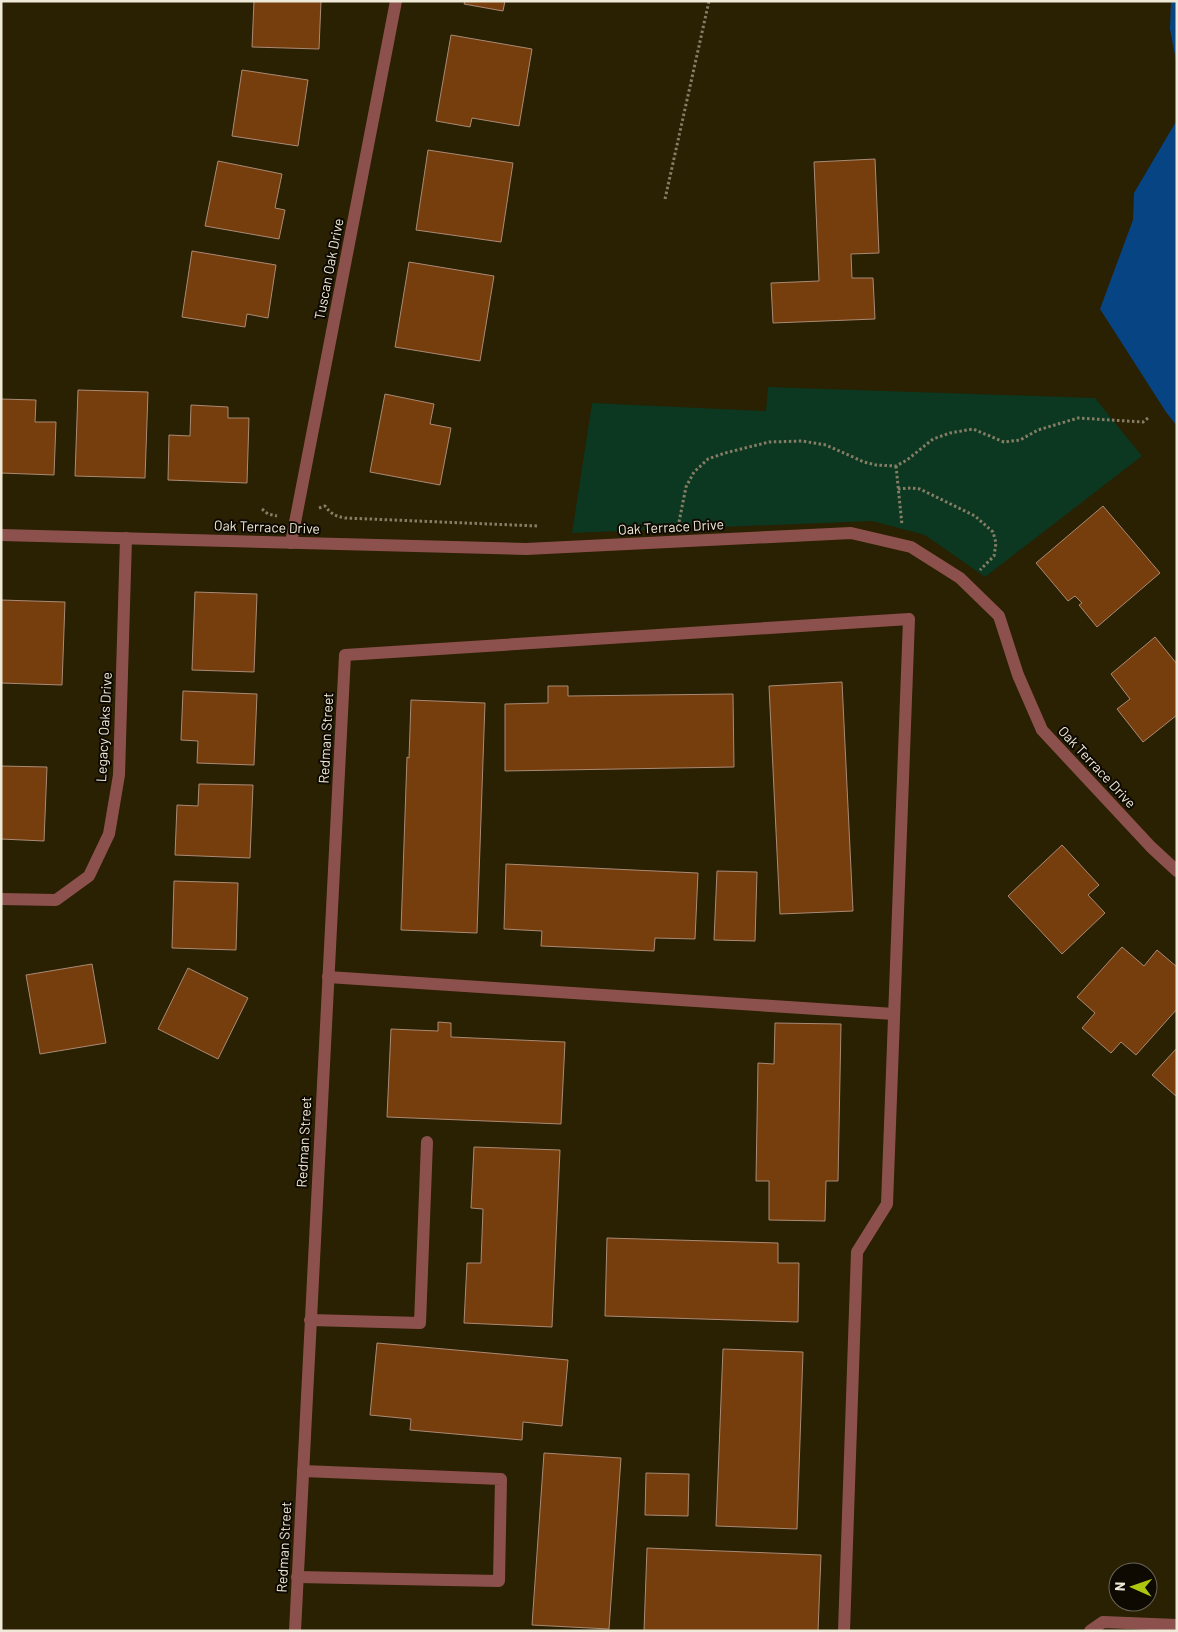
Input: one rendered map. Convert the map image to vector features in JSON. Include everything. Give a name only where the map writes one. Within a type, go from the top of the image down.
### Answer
[{"type":"street","name":"Tuscan Oak Drive","points":[[291,543],[396,1]]},
{"type":"street","name":"Oak Terrace Drive","points":[[1,535],[526,549],[851,533],[911,547],[960,578],[999,616],[1018,675],[1042,730],[1150,847],[1177,871]]},
{"type":"street","name":"Legacy Oaks Drive","points":[[1,899],[56,900],[89,876],[109,834],[119,775],[126,538]]},
{"type":"street","name":"Redman Street","points":[[295,1631],[345,655],[909,619],[894,1014]]},
{"type":"street","points":[[328,977],[894,1014],[887,1204],[857,1252],[844,1631]]},
{"type":"street","points":[[310,1320],[420,1323],[427,1142]]},
{"type":"street","points":[[297,1577],[499,1581],[501,1480],[303,1470]]},
{"type":"street","points":[[1090,1631],[1103,1622],[1177,1625]]},
{"type":"path","points":[[665,199],[709,1]]},
{"type":"path","points":[[673,522],[680,522],[686,488],[694,472],[708,459],[740,448],[769,442],[802,441],[826,445],[876,465],[896,466],[907,460],[933,439],[950,433],[973,430],[1004,442],[1020,440],[1038,430],[1078,418],[1143,422],[1148,418]]},
{"type":"path","points":[[896,466],[902,545]]},
{"type":"path","points":[[898,489],[920,489],[975,516],[994,532],[996,543],[994,556],[965,583]]},
{"type":"path","points":[[325,506],[335,516],[345,518],[546,526]]},
{"type":"green space","points":[[768,387],[1095,398],[1142,456],[985,577],[925,535],[872,521],[572,533],[592,403],[766,411]]},
{"type":"water","points":[[1171,1],[1177,1],[1177,66],[1170,29]]},
{"type":"water","points":[[1177,120],[1177,426],[1100,309],[1133,220],[1134,193]]},
{"type":"building","points":[[254,1],[321,1],[319,49],[252,47]]},
{"type":"building","points":[[465,1],[505,1],[503,11],[464,4]]},
{"type":"building","points":[[451,35],[532,49],[519,126],[472,118],[470,127],[436,121]]},
{"type":"building","points":[[242,70],[308,80],[298,146],[232,136]]},
{"type":"building","points":[[428,150],[513,163],[501,242],[416,230]]},
{"type":"building","points":[[875,159],[879,253],[851,254],[852,278],[873,278],[875,319],[773,323],[771,283],[819,281],[814,162]]},
{"type":"building","points":[[218,161],[282,174],[275,208],[285,210],[279,239],[205,226]]},
{"type":"building","points":[[192,251],[276,265],[268,318],[247,314],[245,327],[182,317]]},
{"type":"building","points":[[409,262],[494,276],[480,361],[395,347]]},
{"type":"building","points":[[78,390],[148,392],[145,478],[75,476]]},
{"type":"building","points":[[385,394],[434,404],[430,424],[451,428],[440,485],[370,472]]},
{"type":"building","points":[[1,399],[36,400],[35,422],[56,422],[54,475],[1,473]]},
{"type":"building","points":[[191,405],[228,407],[228,418],[249,418],[247,483],[168,480],[169,435],[190,436]]},
{"type":"building","points":[[1103,506],[1160,573],[1097,627],[1079,605],[1082,603],[1075,596],[1068,601],[1036,563]]},
{"type":"building","points":[[195,592],[257,594],[254,672],[192,670]]},
{"type":"building","points":[[1,600],[65,602],[62,685],[1,683]]},
{"type":"building","points":[[1155,637],[1177,664],[1177,715],[1143,742],[1117,709],[1130,699],[1111,674]]},
{"type":"building","points":[[842,682],[853,911],[780,914],[769,686]]},
{"type":"building","points":[[548,686],[568,686],[568,696],[733,694],[734,767],[505,771],[505,704],[548,703]]},
{"type":"building","points":[[183,691],[257,694],[254,765],[197,763],[198,741],[181,740]]},
{"type":"building","points":[[411,700],[485,703],[477,933],[401,930],[407,757],[409,758]]},
{"type":"building","points":[[1,766],[47,767],[44,841],[1,839]]},
{"type":"building","points":[[199,784],[253,785],[250,858],[175,855],[177,805],[198,806]]},
{"type":"building","points":[[1062,845],[1099,885],[1088,895],[1105,913],[1062,954],[1008,896]]},
{"type":"building","points":[[506,864],[698,873],[695,939],[655,938],[654,951],[541,946],[542,931],[504,929]]},
{"type":"building","points":[[717,871],[757,872],[755,941],[714,940]]},
{"type":"building","points":[[174,881],[238,883],[236,950],[172,948]]},
{"type":"building","points":[[1122,947],[1144,966],[1157,950],[1177,967],[1177,1009],[1136,1055],[1121,1042],[1111,1053],[1082,1028],[1095,1013],[1077,997]]},
{"type":"building","points":[[92,964],[106,1043],[40,1054],[26,975]]},
{"type":"building","points":[[188,968],[248,998],[218,1059],[158,1029]]},
{"type":"building","points":[[438,1022],[451,1023],[451,1037],[565,1042],[561,1124],[387,1117],[391,1029],[438,1031]]},
{"type":"building","points":[[775,1023],[841,1024],[838,1181],[826,1181],[825,1221],[769,1220],[769,1181],[756,1181],[758,1063],[774,1064]]},
{"type":"building","points":[[1177,1048],[1177,1097],[1152,1075]]},
{"type":"building","points":[[474,1147],[560,1150],[552,1327],[464,1323],[467,1263],[481,1263],[483,1209],[471,1208]]},
{"type":"building","points":[[607,1238],[778,1243],[778,1263],[799,1263],[798,1322],[605,1316]]},
{"type":"building","points":[[377,1343],[568,1360],[562,1426],[523,1422],[522,1440],[410,1430],[411,1419],[370,1415]]},
{"type":"building","points":[[723,1349],[803,1352],[797,1529],[716,1526]]},
{"type":"building","points":[[544,1453],[621,1458],[609,1629],[532,1625]]},
{"type":"building","points":[[646,1473],[689,1474],[688,1516],[645,1515]]},
{"type":"building","points":[[647,1548],[821,1555],[818,1631],[644,1631]]}]
